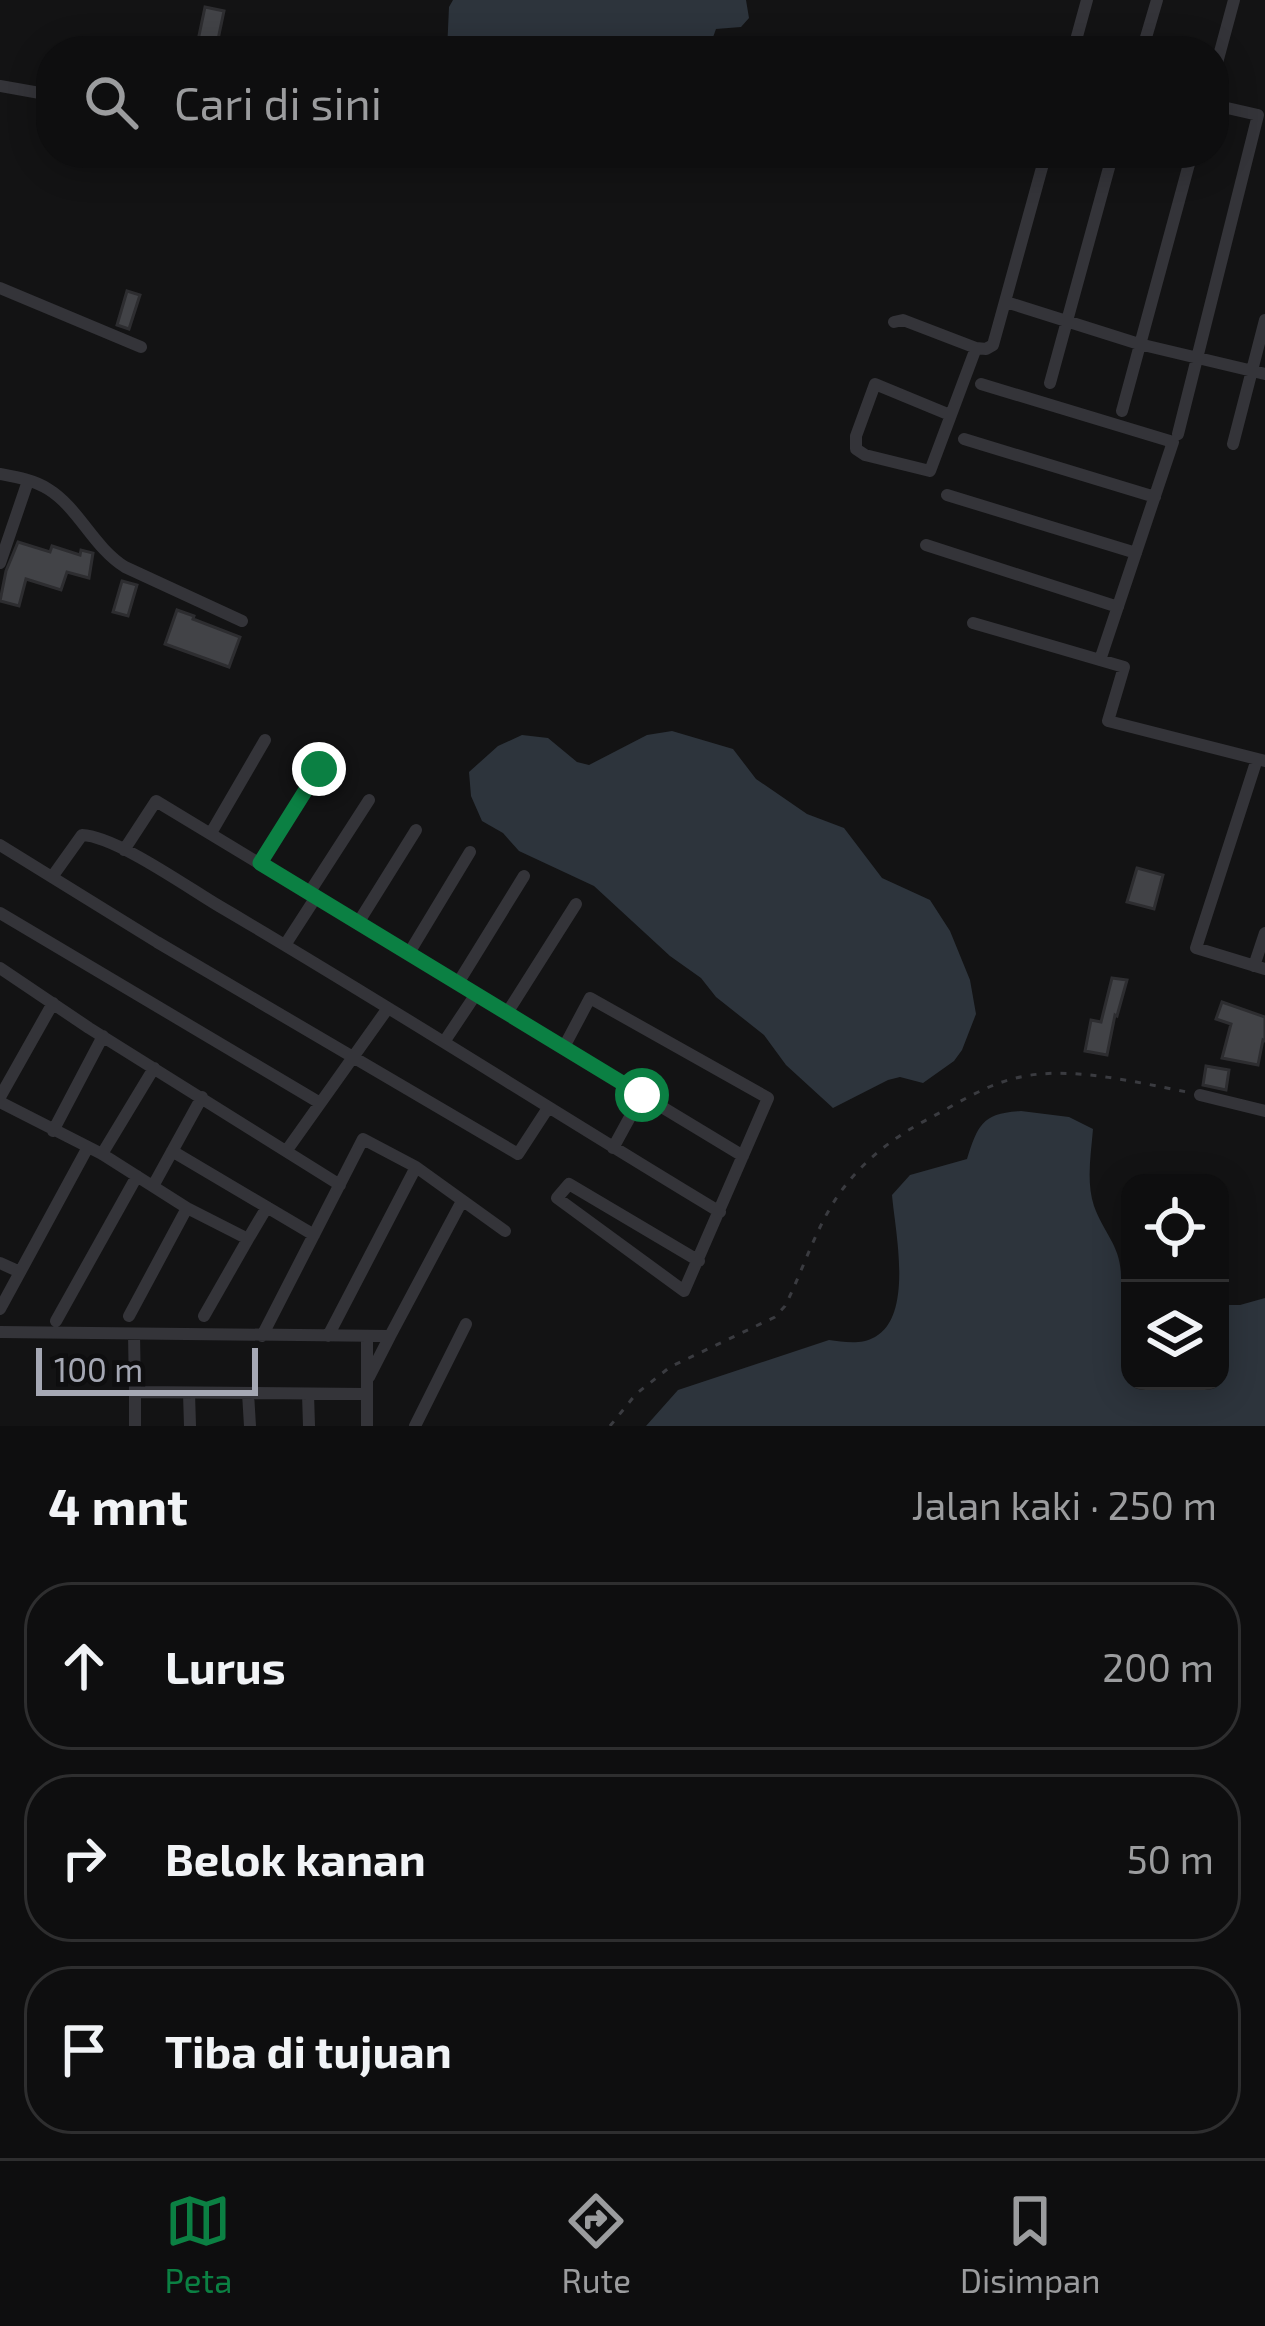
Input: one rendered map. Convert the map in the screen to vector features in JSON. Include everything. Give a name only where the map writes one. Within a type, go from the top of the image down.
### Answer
[{"type":"street","points":[[1077,36],[1087,0]]},
{"type":"street","points":[[1146,36],[1157,0]]},
{"type":"street","points":[[1224,36],[1234,0]]},
{"type":"street","points":[[0,86],[36,92]]},
{"type":"street","points":[[1178,434],[1258,115],[1229,108]]},
{"type":"street","points":[[894,322],[903,320],[976,348],[993,345],[1042,168]]},
{"type":"street","points":[[1050,383],[1109,168]]},
{"type":"street","points":[[1122,411],[1188,168]]},
{"type":"street","points":[[0,288],[140,347]]},
{"type":"street","points":[[1006,302],[1138,344],[1258,373]]},
{"type":"street","points":[[1233,444],[1258,373],[1265,320]]},
{"type":"street","points":[[950,415],[875,384],[856,436],[856,449],[930,471],[976,348]]},
{"type":"street","points":[[982,384],[1173,442],[1100,660]]},
{"type":"street","points":[[964,440],[1155,497]]},
{"type":"street","points":[[0,475],[44,486],[59,497],[110,558],[242,621]]},
{"type":"street","points":[[0,563],[28,481]]},
{"type":"street","points":[[946,495],[1136,554]]},
{"type":"street","points":[[926,544],[1118,607]]},
{"type":"street","points":[[973,622],[1124,667],[1108,721],[1261,760],[1196,948],[1260,967],[1265,933]]},
{"type":"street","points":[[211,833],[266,740]]},
{"type":"street","points":[[260,863],[319,769]]},
{"type":"street","points":[[285,945],[368,800]]},
{"type":"street","points":[[124,850],[155,801],[743,1156]]},
{"type":"street","points":[[358,923],[416,830]]},
{"type":"street","points":[[52,877],[82,835],[124,850],[720,1212]]},
{"type":"street","points":[[0,844],[518,1154],[548,1108]]},
{"type":"street","points":[[409,953],[470,851]]},
{"type":"street","points":[[458,983],[524,876]]},
{"type":"street","points":[[507,1013],[576,904]]},
{"type":"street","points":[[0,913],[320,1103]]},
{"type":"street","points":[[0,968],[340,1185]]},
{"type":"street","points":[[444,1042],[476,994]]},
{"type":"street","points":[[564,1047],[590,998],[768,1098],[699,1261],[684,1292],[557,1198],[568,1184],[699,1261]]},
{"type":"street","points":[[52,1003],[0,1100],[248,1239]]},
{"type":"street","points":[[286,1150],[388,1008]]},
{"type":"street","points":[[53,1131],[103,1036]]},
{"type":"street","points":[[0,1309],[95,1151],[154,1068]]},
{"type":"street","points":[[613,1148],[642,1095]]},
{"type":"street","points":[[1200,1095],[1265,1111]]},
{"type":"street","points":[[153,1186],[202,1097]]},
{"type":"street","points":[[262,1336],[363,1139],[416,1167],[505,1231]]},
{"type":"street","points":[[172,1151],[314,1235]]},
{"type":"street","points":[[328,1336],[416,1167]]},
{"type":"street","points":[[56,1322],[136,1176]]},
{"type":"street","points":[[366,1389],[462,1201]]},
{"type":"street","points":[[203,1316],[267,1207]]},
{"type":"street","points":[[129,1316],[187,1208]]},
{"type":"street","points":[[0,1263],[20,1272]]},
{"type":"street","points":[[415,1426],[466,1324]]},
{"type":"street","points":[[0,1332],[391,1336]]},
{"type":"street","points":[[134,1334],[135,1426]]},
{"type":"street","points":[[367,1336],[368,1426]]},
{"type":"street","points":[[135,1392],[308,1394],[366,1389]]},
{"type":"street","points":[[189,1393],[190,1426]]},
{"type":"street","points":[[248,1393],[250,1426]]},
{"type":"street","points":[[308,1394],[309,1426]]},
{"type":"path","points":[[610,1426],[670,1367],[775,1316],[785,1306],[837,1196],[882,1148],[911,1128],[993,1086],[1024,1076],[1090,1076],[1200,1095]]},
{"type":"shaded area","points":[[453,0],[746,0],[749,18],[741,27],[716,29],[713,36],[448,36]]},
{"type":"shaded area","points":[[672,731],[733,749],[756,779],[807,814],[844,828],[882,878],[930,900],[950,931],[970,980],[976,1014],[954,1061],[923,1083],[900,1077],[888,1080],[833,1108],[701,978],[594,886],[519,851],[503,833],[482,821],[471,796],[469,772],[498,746],[522,735],[548,738],[577,762],[589,765],[647,735]]},
{"type":"shaded area","points":[[1021,1111],[1069,1117],[1093,1129],[1092,1197],[1120,1266],[1121,1390],[1229,1390],[1229,1305],[1265,1298],[1265,1426],[646,1426],[678,1390],[829,1340],[858,1342],[875,1337],[895,1311],[898,1292],[892,1195],[910,1175],[967,1159],[979,1129],[998,1115]]},
{"type":"building","points":[[205,7],[224,11],[219,36],[199,36]]},
{"type":"building","points":[[127,291],[140,295],[129,329],[117,325]]},
{"type":"building","points":[[18,542],[50,552],[52,546],[80,555],[81,550],[93,553],[89,578],[67,572],[61,590],[26,579],[19,606],[0,601]]},
{"type":"building","points":[[122,581],[137,585],[128,616],[113,612]]},
{"type":"building","points":[[177,610],[240,637],[229,667],[165,644]]},
{"type":"building","points":[[1137,868],[1163,875],[1154,909],[1127,902]]},
{"type":"building","points":[[1112,978],[1127,980],[1107,1055],[1085,1051],[1091,1020],[1101,1022]]},
{"type":"building","points":[[1222,1002],[1265,1017],[1258,1065],[1222,1058],[1231,1024],[1216,1019]]},
{"type":"building","points":[[1206,1066],[1229,1070],[1226,1090],[1203,1085]]},
{"type":"route","points":[[319,769],[260,863],[642,1095]]}]
